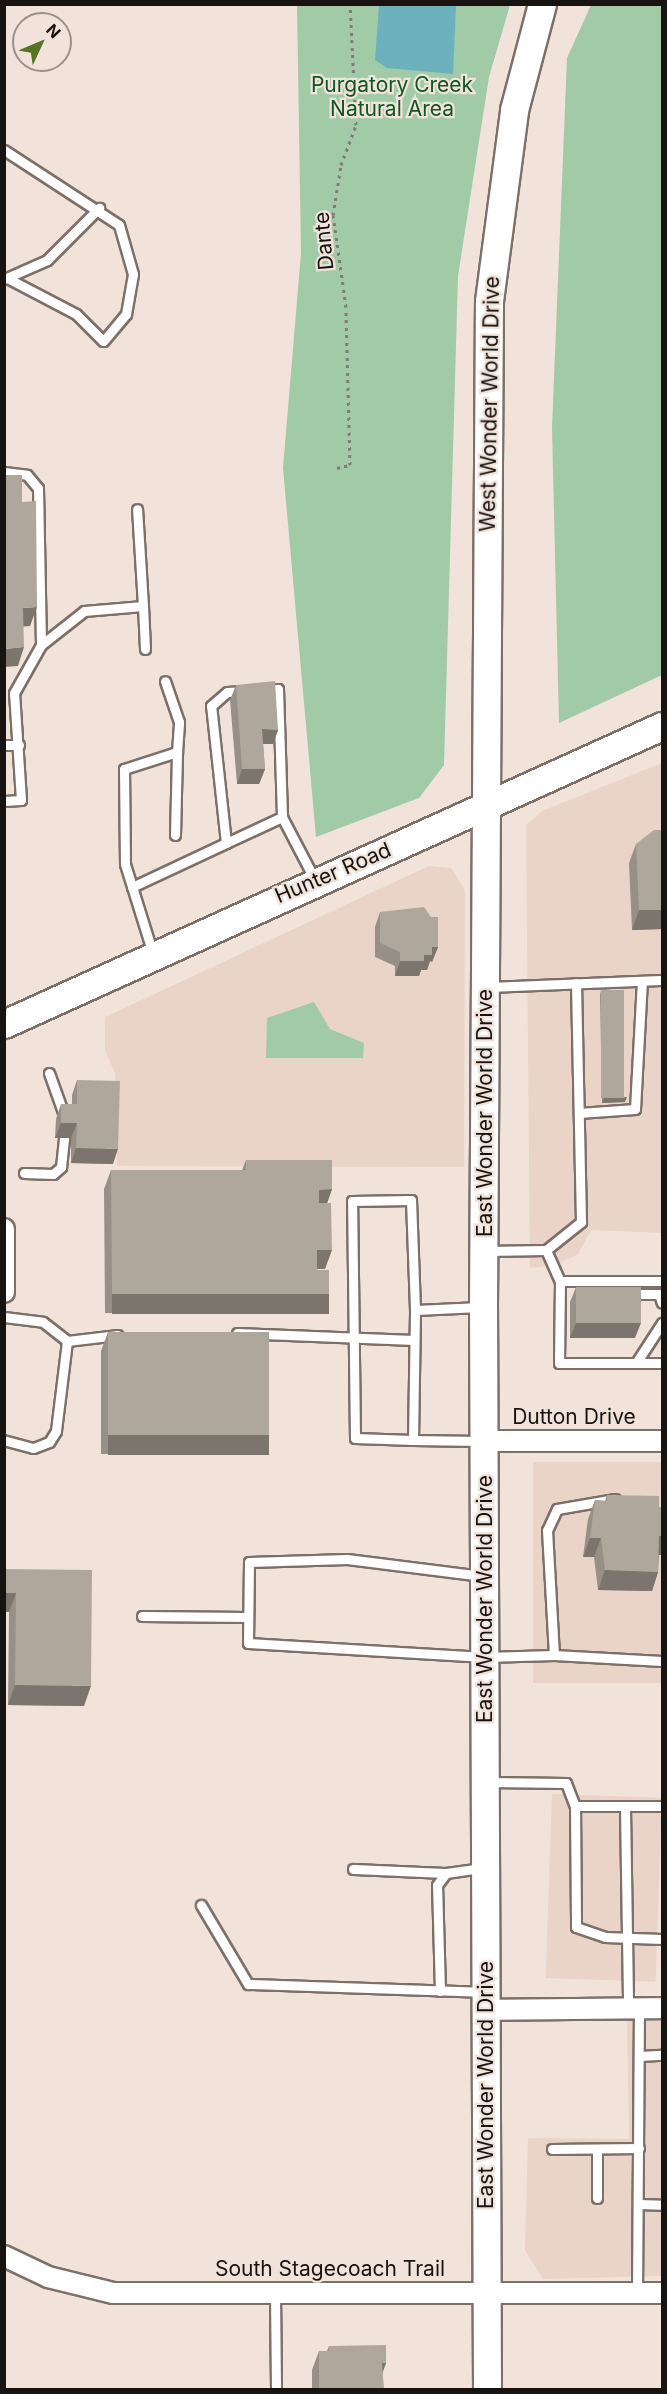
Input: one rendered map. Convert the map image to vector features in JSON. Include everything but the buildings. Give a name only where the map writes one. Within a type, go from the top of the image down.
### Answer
[{"type":"main road","name":"West Wonder World Drive","points":[[485,809],[489,301],[514,110],[539,11]]},
{"type":"main road","name":"Hunter Road","points":[[4,1024],[315,880],[485,809],[663,726]]},
{"type":"main road","name":"East Wonder World Drive","points":[[485,809],[483,1307],[487,2390]]},
{"type":"street","points":[[4,1228],[4,1292]]},
{"type":"street","name":"Dutton Drive","points":[[485,1441],[663,1442]]},
{"type":"street","points":[[485,2001],[663,2008]]},
{"type":"street","name":"South Stagecoach Trail","points":[[4,2256],[48,2277],[113,2294],[663,2293]]},
{"type":"lane","points":[[4,150],[99,208],[119,225],[133,274],[126,314],[103,341],[76,314],[6,279]]},
{"type":"lane","points":[[6,279],[47,260],[99,208]]},
{"type":"lane","points":[[4,472],[27,475],[38,488],[41,645]]},
{"type":"lane","points":[[137,509],[145,649]]},
{"type":"lane","points":[[4,801],[21,800],[19,745],[9,693],[41,645],[84,611],[143,606]]},
{"type":"lane","points":[[165,681],[179,722],[176,835]]},
{"type":"lane","points":[[226,843],[211,706],[227,692],[278,689],[282,817],[315,880]]},
{"type":"lane","points":[[4,745],[19,745]]},
{"type":"lane","points":[[153,954],[125,864],[124,769],[177,752]]},
{"type":"lane","points":[[132,887],[282,817]]},
{"type":"lane","points":[[485,987],[663,980]]},
{"type":"lane","points":[[579,1113],[635,1109],[642,981]]},
{"type":"lane","points":[[485,1251],[546,1250],[581,1222],[576,983]]},
{"type":"lane","points":[[49,1073],[64,1119]]},
{"type":"lane","points":[[24,1173],[53,1174],[61,1167],[64,1138]]},
{"type":"lane","points":[[413,1440],[415,1310],[411,1200],[352,1201],[355,1437],[413,1440],[485,1441]]},
{"type":"lane","points":[[546,1250],[560,1281],[559,1362],[663,1363]]},
{"type":"lane","points":[[560,1281],[663,1281]]},
{"type":"lane","points":[[591,1281],[604,1294]]},
{"type":"lane","points":[[615,1294],[659,1294],[663,1303]]},
{"type":"lane","points":[[415,1310],[483,1307]]},
{"type":"lane","points":[[4,1317],[43,1322],[67,1341],[130,1335]]},
{"type":"lane","points":[[636,1363],[663,1323]]},
{"type":"lane","points":[[225,1333],[284,1332],[354,1341],[414,1340]]},
{"type":"lane","points":[[4,1440],[33,1448],[49,1442],[56,1431],[67,1341]]},
{"type":"lane","points":[[554,1655],[546,1552],[547,1530],[557,1509],[583,1501],[627,1498]]},
{"type":"lane","points":[[485,1576],[347,1559],[249,1562],[248,1643],[485,1657],[554,1655],[663,1661]]},
{"type":"lane","points":[[142,1616],[248,1617]]},
{"type":"lane","points":[[485,1782],[566,1783],[575,1806],[576,1928],[627,1938],[663,1939]]},
{"type":"lane","points":[[575,1806],[625,1808],[663,1806]]},
{"type":"lane","points":[[625,1808],[627,1938],[640,2056],[637,2293]]},
{"type":"lane","points":[[353,1869],[446,1873],[485,1868]]},
{"type":"lane","points":[[440,1991],[437,1885],[446,1873]]},
{"type":"lane","points":[[201,1905],[249,1984],[440,1991],[485,2001]]},
{"type":"lane","points":[[640,2056],[663,2055]]},
{"type":"lane","points":[[552,2149],[639,2148]]},
{"type":"lane","points":[[597,2149],[597,2198]]},
{"type":"lane","points":[[638,2204],[663,2205]]},
{"type":"lane","points":[[275,2293],[276,2390]]},
{"type":"path","name":"Dante","points":[[337,468],[350,465],[346,306],[333,215],[341,165],[356,125],[350,4]]},
{"type":"shaded area","points":[[662,763],[662,1233],[591,1230],[578,1254],[556,1265],[530,1268],[526,825],[542,811]]},
{"type":"shaded area","points":[[429,866],[451,868],[465,890],[464,1167],[117,1166],[115,1073],[105,1051],[105,1017]]},
{"type":"shaded area","points":[[533,1462],[662,1462],[662,1683],[533,1683]]},
{"type":"shaded area","points":[[552,1794],[662,1798],[656,1982],[546,1978]]},
{"type":"shaded area","points":[[627,2018],[662,2018],[662,2276],[543,2279],[525,2250],[528,2138],[629,2139]]},
{"type":"green space","name":"Purgatory Creek Natural Area","points":[[297,5],[510,5],[489,77],[458,276],[444,765],[419,798],[316,837],[283,468],[301,253]]},
{"type":"green space","points":[[591,5],[662,5],[662,675],[559,723],[552,428],[567,58]]},
{"type":"green space","points":[[314,1002],[330,1029],[364,1043],[363,1058],[266,1058],[267,1018]]},
{"type":"water","points":[[379,5],[456,5],[453,74],[387,68],[375,60]]}]
